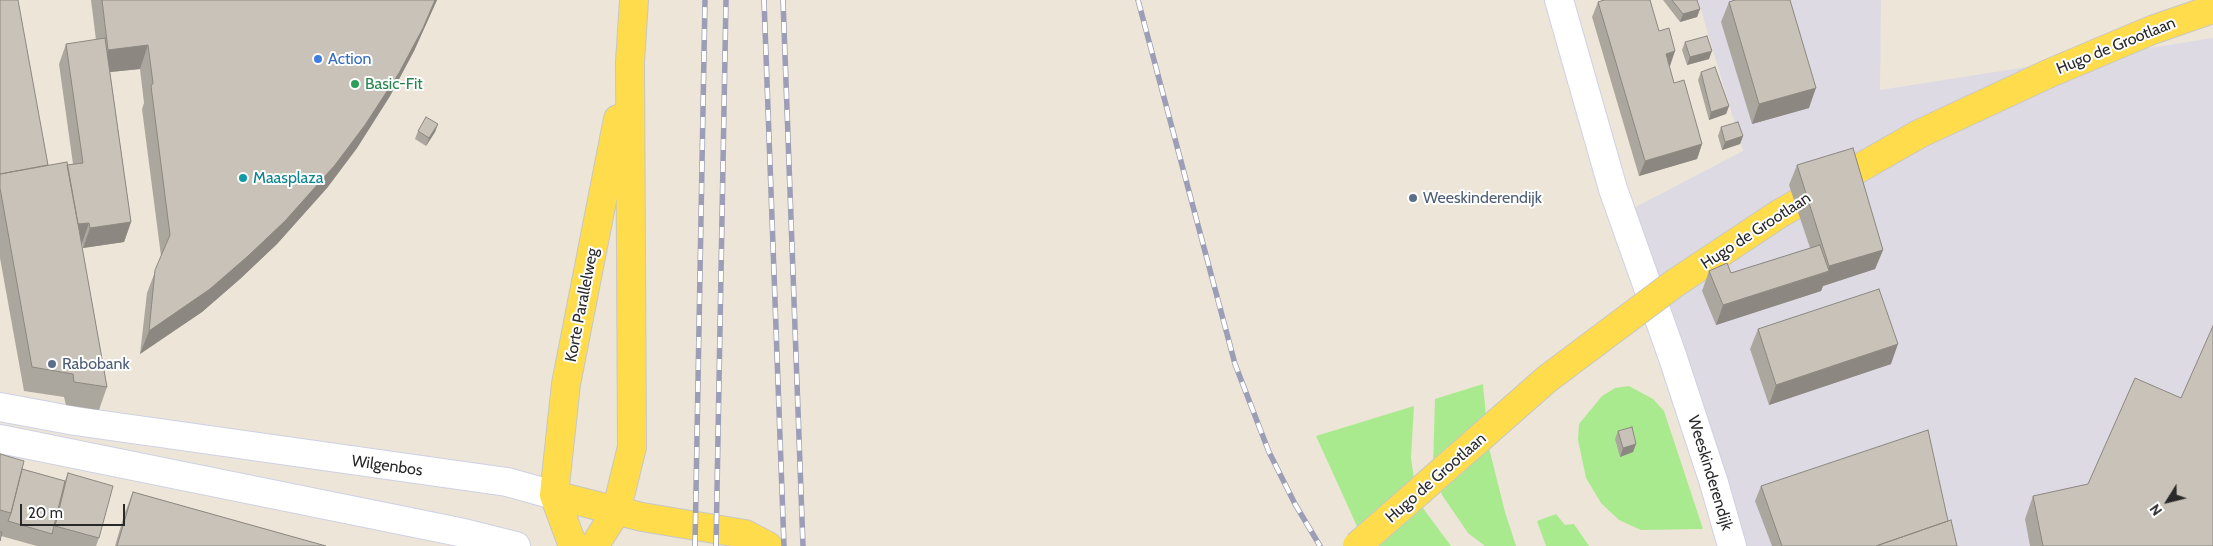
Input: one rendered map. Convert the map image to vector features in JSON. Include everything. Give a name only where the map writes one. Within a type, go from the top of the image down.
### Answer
[{"type":"main road","name":"Korte Parallelweg","points":[[594,546],[616,512],[632,447],[630,62],[634,0]]},
{"type":"main road","name":"Hugo de Grootlaan","points":[[1357,546],[1547,380],[1675,283],[1778,214],[1918,134],[2050,72],[2152,30],[2213,10]]},
{"type":"main road","name":"Korte Parallelweg","points":[[573,546],[554,495],[566,384],[630,62]]},
{"type":"main road","name":"Wilgenbos","points":[[554,495],[616,512],[745,534],[768,546]]},
{"type":"street","name":"Weeskinderendijk","points":[[1559,0],[1613,189],[1673,358],[1714,483],[1732,546]]},
{"type":"street","name":"Wilgenbos","points":[[0,408],[75,421],[507,482],[554,495]]},
{"type":"street","points":[[0,440],[473,535],[516,546]]},
{"type":"shaded area","points":[[1698,0],[1881,0],[1880,90],[2213,38],[2213,546],[1744,546],[1626,212],[1743,151]]},
{"type":"green space","points":[[1483,384],[1489,448],[1505,512],[1516,546],[1485,546],[1468,533],[1442,495],[1433,466],[1435,399]]},
{"type":"green space","points":[[1629,386],[1653,399],[1664,411],[1703,529],[1641,530],[1619,520],[1601,503],[1586,478],[1578,440],[1579,424],[1602,396],[1615,388]]},
{"type":"green space","points":[[1414,406],[1411,458],[1417,500],[1451,546],[1366,546],[1316,436]]},
{"type":"green space","points":[[1556,514],[1565,525],[1574,524],[1589,546],[1546,546],[1537,521]]},
{"type":"building","points":[[0,0],[18,0],[48,165],[0,174]]},
{"type":"building","name":"Maasplaza","points":[[102,0],[435,0],[423,28],[399,73],[365,125],[335,165],[285,221],[248,256],[210,289],[149,331],[155,270],[170,235],[151,86],[153,83],[148,45],[108,50]]},
{"type":"building","points":[[1604,0],[1650,0],[1659,31],[1669,28],[1675,51],[1666,54],[1674,83],[1684,80],[1702,144],[1645,161],[1598,2]]},
{"type":"building","points":[[1672,0],[1697,0],[1700,9],[1683,14]]},
{"type":"building","points":[[1735,0],[1790,0],[1816,88],[1759,104],[1729,2]]},
{"type":"building","points":[[1707,36],[1712,51],[1690,57],[1685,42]]},
{"type":"building","points":[[105,38],[131,222],[90,228],[89,223],[78,224],[67,165],[83,163],[66,44]]},
{"type":"building","points":[[1715,67],[1729,106],[1711,112],[1701,72]]},
{"type":"building","points":[[426,117],[438,124],[429,138],[418,131]]},
{"type":"building","points":[[1738,122],[1743,136],[1725,142],[1721,127]]},
{"type":"building","points":[[1853,148],[1883,250],[1829,266],[1797,165]]},
{"type":"building","points":[[67,162],[107,387],[74,382],[73,374],[32,367],[0,188],[0,174]]},
{"type":"building","points":[[1820,245],[1829,271],[1723,305],[1709,271],[1727,263],[1731,273]]},
{"type":"building","points":[[1879,289],[1898,344],[1776,385],[1758,329]]},
{"type":"building","points":[[2213,326],[2213,546],[2043,546],[2033,496],[2088,484],[2135,378],[2181,398]]},
{"type":"building","points":[[1632,427],[1636,444],[1623,448],[1618,431]]},
{"type":"building","points":[[1928,430],[1948,521],[1876,546],[1782,546],[1761,486]]},
{"type":"building","points":[[0,454],[24,461],[11,513],[0,510]]},
{"type":"building","points":[[22,469],[65,481],[52,534],[8,521]]},
{"type":"building","points":[[68,473],[113,486],[99,538],[55,526]]},
{"type":"building","points":[[133,492],[326,546],[117,546]]},
{"type":"building","points":[[1951,520],[1957,546],[1876,546]]},
{"type":"railway","points":[[695,546],[705,0]]},
{"type":"railway","points":[[716,546],[726,0]]},
{"type":"railway","points":[[764,0],[784,546]]},
{"type":"railway","points":[[783,0],[803,546]]},
{"type":"railway","points":[[1138,0],[1235,364],[1269,452],[1295,504],[1320,546]]},
{"type":"place","name":"Action","points":[[318,59]]},
{"type":"place","name":"Basic-Fit","points":[[355,84]]},
{"type":"place","name":"Maasplaza","points":[[243,178]]},
{"type":"place","name":"Weeskinderendijk","points":[[1413,198]]},
{"type":"place","name":"Rabobank","points":[[52,364]]}]
